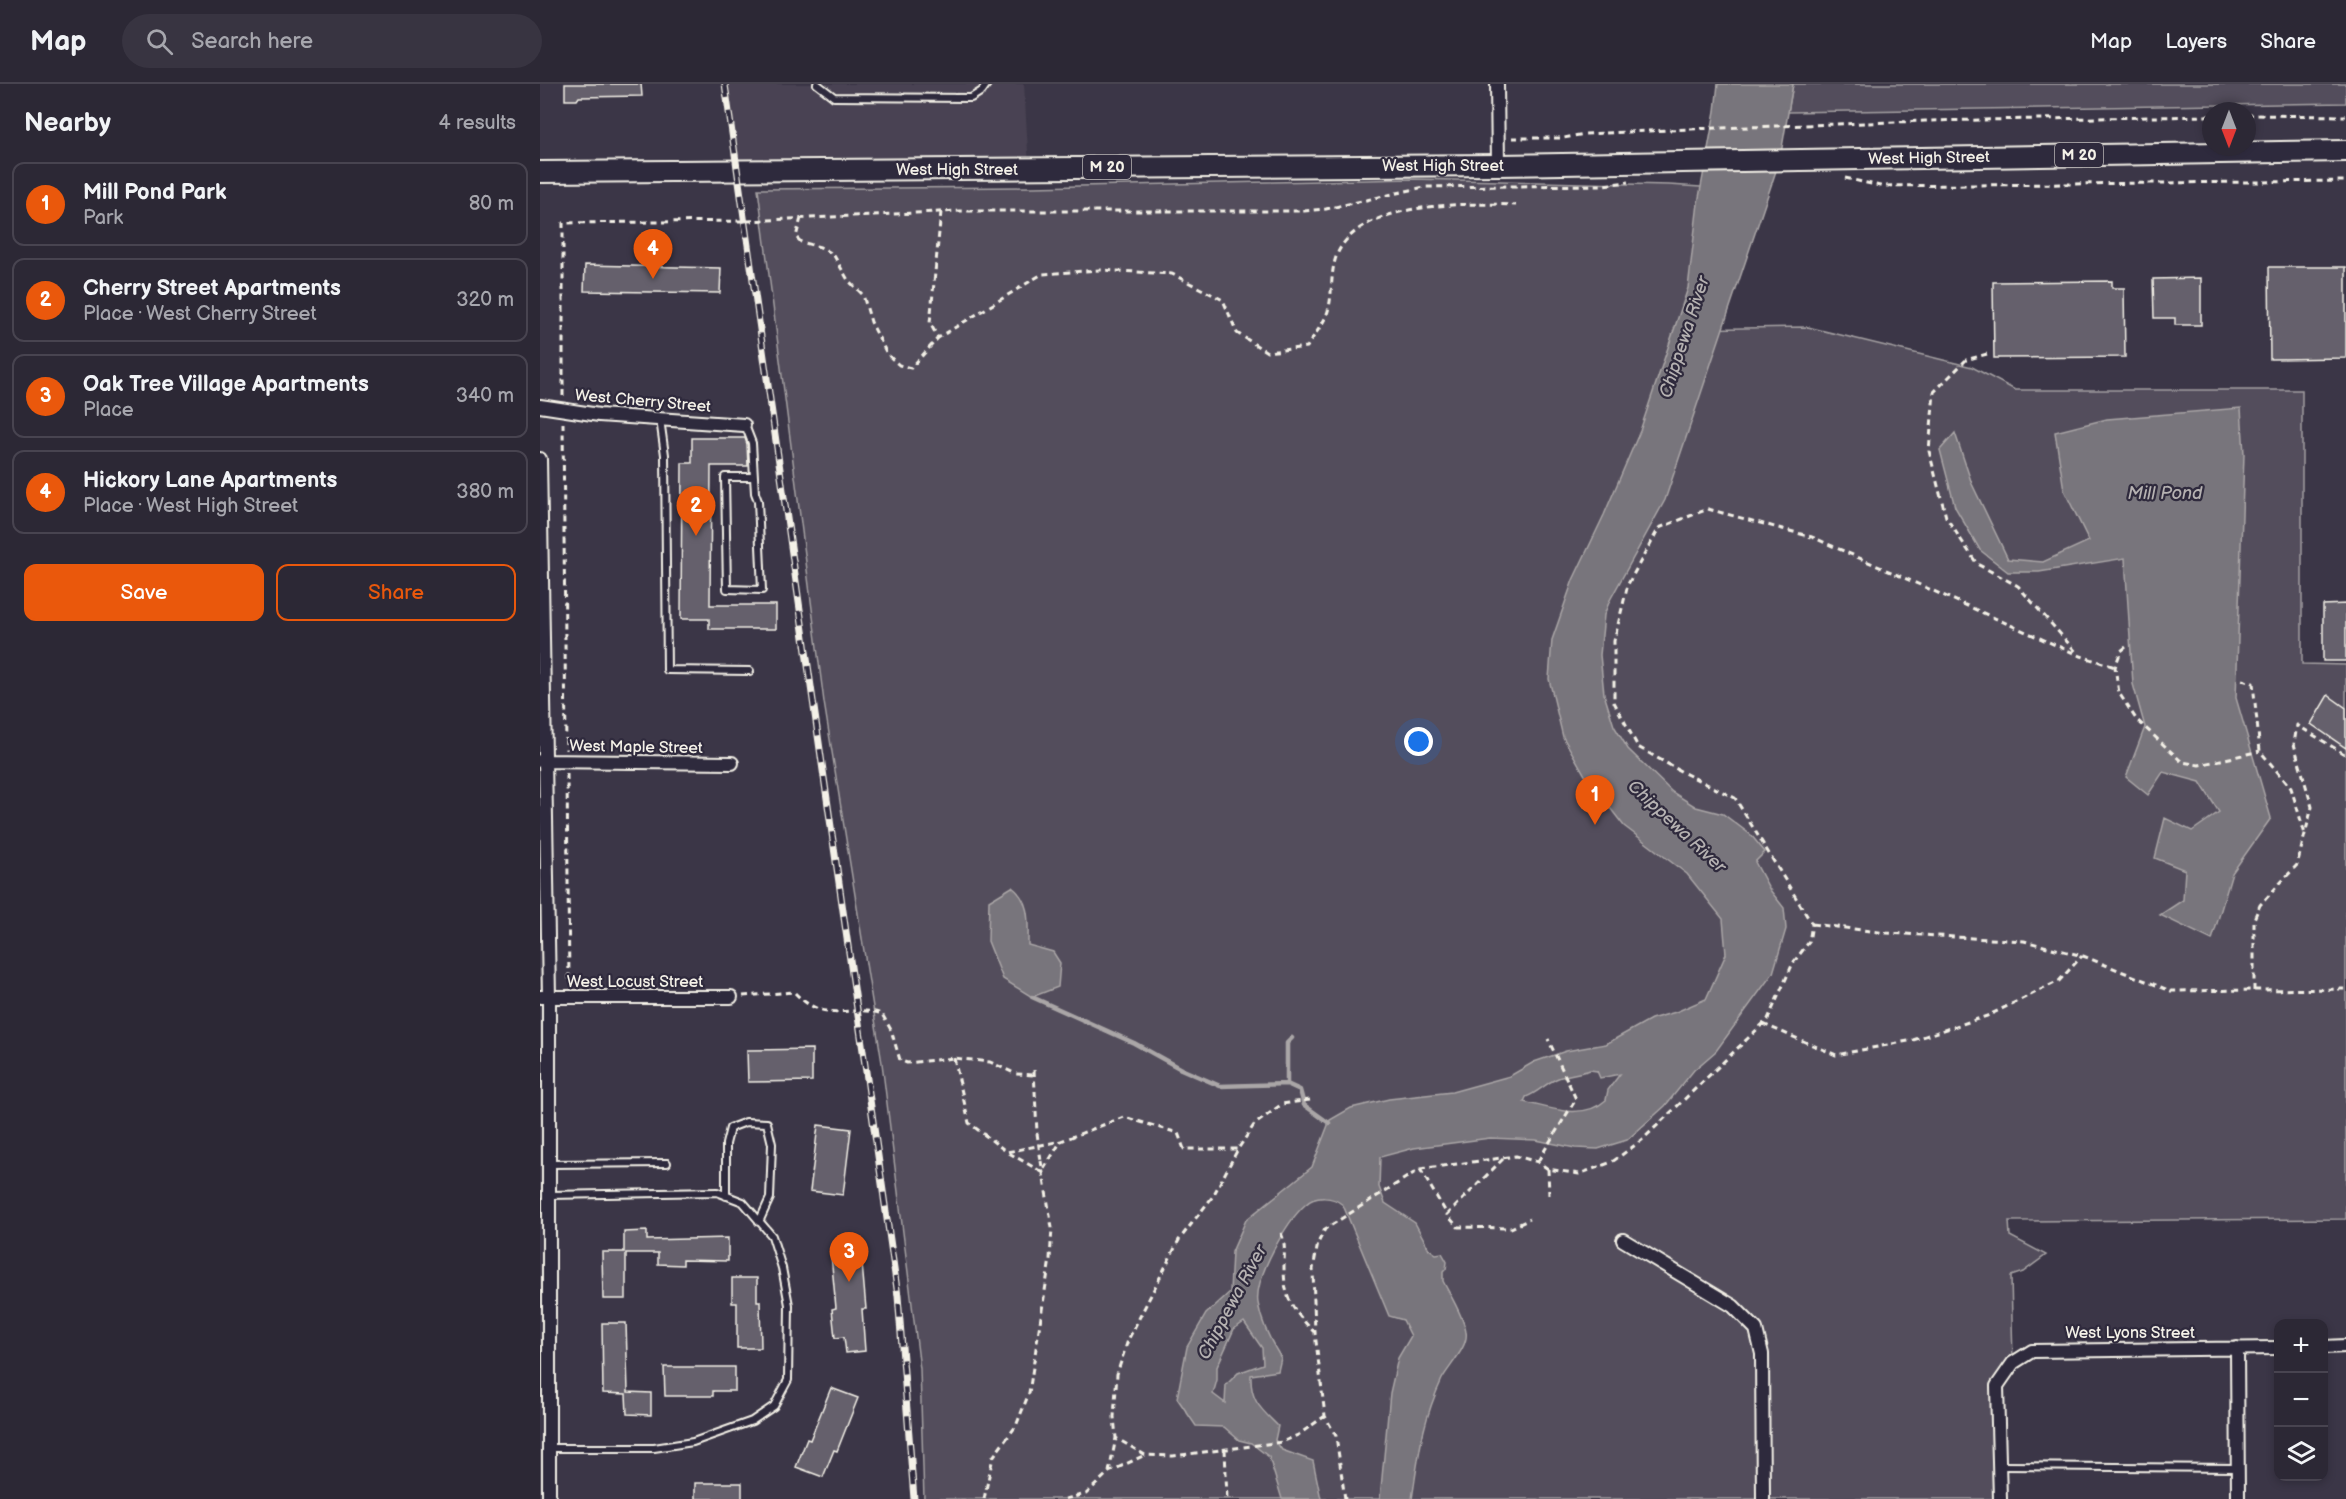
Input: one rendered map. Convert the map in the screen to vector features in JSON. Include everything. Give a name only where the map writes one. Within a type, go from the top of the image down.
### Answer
[{"type":"main road","name":"West High Street","points":[[540,172],[1498,165],[2346,151]]},
{"type":"street","points":[[1497,84],[1498,165]]},
{"type":"street","name":"West Cherry Street","points":[[540,406],[599,415],[744,424]]},
{"type":"street","points":[[540,459],[544,997],[549,1164],[544,1359],[549,1499]]},
{"type":"street","name":"West Maple Street","points":[[542,761],[732,763]]},
{"type":"street","name":"West Locust Street","points":[[544,997],[731,997]]},
{"type":"street","points":[[1623,1240],[1732,1306],[1756,1329],[1762,1354],[1764,1499]]},
{"type":"street","points":[[2328,1347],[2346,1346]]},
{"type":"street","points":[[2237,1348],[2238,1499]]},
{"type":"street","name":"West Lyons Street","points":[[2000,1466],[1997,1386],[2013,1363],[2032,1351],[2274,1348]]},
{"type":"street","points":[[2000,1466],[2000,1499]]},
{"type":"lane","points":[[816,84],[834,97],[948,98],[971,98],[982,91],[987,84]]},
{"type":"lane","points":[[660,419],[665,455],[667,670],[750,671]]},
{"type":"lane","points":[[744,424],[752,443],[754,477],[754,493],[758,501],[762,590],[728,590],[725,477],[754,477]]},
{"type":"lane","points":[[726,1196],[726,1144],[730,1128],[746,1122],[767,1124],[772,1144],[770,1198],[759,1222]]},
{"type":"lane","points":[[549,1164],[667,1163]]},
{"type":"lane","points":[[548,1195],[717,1192],[743,1202],[772,1236],[782,1268],[789,1305],[788,1380],[774,1406],[752,1421],[693,1442],[654,1448],[548,1448]]},
{"type":"lane","points":[[2000,1466],[2238,1468]]},
{"type":"path","points":[[2256,115],[2346,116]]},
{"type":"path","points":[[1518,137],[1564,138],[1584,134],[1689,129],[1802,127],[1925,121],[2202,116]]},
{"type":"path","points":[[1838,178],[1880,186],[2346,181]]},
{"type":"path","points":[[569,997],[563,223],[746,221],[941,212],[1304,211],[1326,209],[1424,187],[1603,185],[1632,181]]},
{"type":"path","points":[[801,218],[796,237],[801,242],[820,247],[833,254],[848,280],[863,295],[871,321],[887,354],[899,365],[911,368],[938,338],[1042,274],[1100,270],[1172,274],[1223,300],[1237,333],[1267,352],[1307,347],[1327,313],[1336,256],[1356,229],[1390,214],[1401,212],[1468,203],[1516,205]]},
{"type":"path","points":[[938,338],[930,323],[941,212]]},
{"type":"path","points":[[1987,354],[1966,360],[1934,392],[1929,451],[1946,517],[1977,564],[2018,586],[2078,655]]},
{"type":"path","points":[[1345,1499],[1336,1436],[1325,1416],[1315,1333],[1314,1269],[1318,1243],[1325,1228],[1420,1169],[1516,1156],[1538,1162],[1548,1169],[1579,1174],[1612,1162],[1642,1140],[1768,1019],[1793,963],[1809,942],[1812,924],[1735,798],[1638,747],[1614,702],[1614,641],[1628,585],[1659,528],[1708,509],[1812,537],[2078,655],[2115,668]]},
{"type":"path","points":[[2126,647],[2121,651],[2115,668],[2119,693],[2136,719],[2182,762],[2199,765],[2260,751]]},
{"type":"path","points":[[2242,680],[2253,683],[2260,751],[2291,788],[2306,836]]},
{"type":"path","points":[[2254,990],[2254,919],[2260,905],[2297,865],[2312,807],[2294,744],[2297,725],[2346,755]]},
{"type":"path","points":[[1812,924],[1887,933],[2024,941],[2083,956],[2171,991],[2346,989]]},
{"type":"path","points":[[1763,1024],[1836,1055],[1913,1040],[1987,1016],[2059,981],[2083,956]]},
{"type":"path","points":[[731,997],[794,992],[820,1010],[842,1013],[870,1010],[882,1014],[891,1030],[900,1060],[907,1063],[954,1058],[990,1062],[1016,1074],[1034,1072],[1037,1132],[1052,1228],[1050,1259],[1029,1393],[1016,1426],[993,1457],[984,1499]]},
{"type":"path","points":[[1538,1162],[1576,1099],[1548,1039]]},
{"type":"path","points":[[954,1058],[969,1124],[1007,1152],[1042,1172]]},
{"type":"path","points":[[1109,1472],[1116,1438],[1114,1417],[1117,1374],[1128,1340],[1179,1240],[1214,1196],[1238,1149],[1254,1125],[1282,1104],[1310,1100]]},
{"type":"path","points":[[1007,1152],[1061,1141],[1124,1117],[1178,1133],[1184,1149],[1238,1149]]},
{"type":"path","points":[[1042,1172],[1061,1141]]},
{"type":"path","points":[[1447,1215],[1503,1159]]},
{"type":"path","points":[[1420,1169],[1447,1215],[1458,1227],[1511,1228],[1530,1219]]},
{"type":"path","points":[[1548,1169],[1549,1195]]},
{"type":"path","points":[[1281,1233],[1285,1241],[1284,1280],[1292,1309],[1315,1333]]},
{"type":"path","points":[[1065,1499],[1086,1494],[1109,1472],[1145,1455],[1173,1456],[1282,1442],[1298,1435],[1325,1416]]},
{"type":"path","points":[[1116,1438],[1145,1455]]},
{"type":"path","points":[[1225,1449],[1227,1499]]},
{"type":"shaded area","points":[[724,84],[1024,84],[1029,168],[739,170]]},
{"type":"shaded area","points":[[1793,84],[2346,84],[2346,103],[2256,104],[2256,102],[2202,102],[2202,105],[1788,112]]},
{"type":"shaded area","points":[[1412,179],[1669,185],[1732,189],[1687,329],[1808,327],[1972,367],[2015,390],[2302,390],[2302,664],[2346,665],[2346,1219],[2009,1221],[2010,1236],[2046,1255],[2023,1272],[2011,1276],[2013,1363],[1997,1386],[1999,1499],[924,1499],[920,1369],[882,1063],[824,702],[758,189],[1033,187]]},
{"type":"water","name":"Chippewa River","points":[[1718,84],[1793,84],[1780,159],[1665,500],[1610,600],[1604,615],[1600,655],[1604,694],[1614,726],[1628,749],[1672,792],[1696,807],[1723,814],[1751,835],[1765,852],[1755,862],[1770,890],[1784,908],[1786,929],[1773,973],[1716,1051],[1694,1070],[1665,1106],[1627,1140],[1598,1149],[1575,1148],[1536,1140],[1490,1138],[1414,1148],[1380,1157],[1379,1187],[1385,1203],[1415,1223],[1429,1249],[1436,1254],[1442,1253],[1447,1262],[1443,1272],[1443,1281],[1460,1313],[1466,1332],[1466,1338],[1458,1356],[1442,1379],[1430,1409],[1422,1438],[1412,1499],[1380,1499],[1390,1393],[1398,1358],[1411,1336],[1403,1320],[1389,1316],[1343,1205],[1334,1200],[1319,1198],[1305,1205],[1281,1236],[1266,1265],[1258,1292],[1261,1317],[1281,1358],[1278,1371],[1251,1375],[1252,1392],[1266,1415],[1278,1426],[1275,1440],[1282,1450],[1313,1461],[1321,1499],[1282,1499],[1269,1457],[1251,1443],[1239,1440],[1224,1427],[1196,1426],[1177,1398],[1187,1347],[1206,1314],[1230,1292],[1232,1252],[1246,1220],[1312,1167],[1330,1120],[1351,1108],[1389,1099],[1452,1092],[1510,1076],[1534,1062],[1566,1051],[1606,1044],[1651,1019],[1676,1012],[1706,999],[1726,954],[1723,919],[1687,874],[1624,826],[1586,777],[1563,737],[1549,679],[1552,640],[1573,580],[1640,431],[1688,288],[1698,203]],"holes":[[[1590,1070],[1597,1071],[1600,1078],[1620,1074],[1608,1090],[1606,1100],[1597,1106],[1587,1110],[1566,1111],[1524,1102],[1526,1097],[1556,1079]],[[1244,1322],[1262,1348],[1263,1364],[1238,1373],[1226,1385],[1225,1403],[1213,1394],[1217,1380],[1217,1367],[1234,1329]]]},
{"type":"water","name":"Mill Pond","points":[[2241,408],[2244,454],[2236,698],[2271,818],[2232,873],[2212,940],[2160,915],[2183,900],[2185,870],[2155,858],[2165,818],[2192,831],[2219,812],[2200,782],[2163,772],[2148,795],[2126,777],[2145,727],[2133,684],[2125,558],[2039,572],[2008,572],[1980,550],[1955,507],[1940,450],[1955,433],[1972,484],[2008,559],[2043,562],[2089,541],[2064,490],[2055,432],[2107,419]]},
{"type":"water","points":[[1012,887],[1023,899],[1027,913],[1028,945],[1053,952],[1060,963],[1058,987],[1032,997],[1003,979],[988,941],[989,901]]},
{"type":"building","points":[[565,84],[641,84],[642,96],[579,97],[577,100],[565,100]]},
{"type":"building","points":[[585,265],[721,268],[720,293],[584,291]]},
{"type":"building","points":[[2269,267],[2346,267],[2346,358],[2270,359]]},
{"type":"building","points":[[2201,278],[2201,325],[2175,325],[2175,318],[2154,318],[2153,279]]},
{"type":"building","points":[[2112,281],[2112,288],[2124,288],[2125,357],[1994,358],[1993,282]]},
{"type":"building","points":[[692,438],[745,438],[747,444],[748,466],[711,466],[710,605],[776,605],[776,629],[709,629],[709,619],[681,619],[682,463],[692,463]]},
{"type":"building","points":[[2346,604],[2346,661],[2323,661],[2323,605]]},
{"type":"building","points":[[2328,695],[2346,708],[2346,748],[2311,724]]},
{"type":"building","points":[[812,1049],[812,1081],[748,1082],[747,1050]]},
{"type":"building","points":[[818,1125],[851,1129],[843,1195],[810,1191]]},
{"type":"building","points":[[647,1231],[647,1240],[728,1238],[728,1261],[683,1260],[683,1265],[658,1264],[658,1253],[626,1253],[626,1299],[603,1299],[602,1252],[624,1252],[624,1232]]},
{"type":"building","points":[[861,1252],[866,1309],[862,1309],[865,1351],[846,1353],[844,1337],[835,1338],[832,1309],[836,1308],[831,1255]]},
{"type":"building","points":[[732,1278],[757,1278],[761,1348],[737,1348],[737,1303],[732,1303]]},
{"type":"building","points":[[602,1323],[626,1323],[628,1392],[651,1393],[651,1415],[627,1414],[626,1394],[603,1393]]},
{"type":"building","points":[[664,1367],[735,1367],[735,1391],[713,1391],[713,1396],[665,1396]]},
{"type":"building","points":[[831,1388],[858,1398],[837,1451],[834,1450],[823,1477],[796,1467],[807,1439],[810,1440]]},
{"type":"building","points":[[695,1483],[742,1483],[742,1499],[695,1499]]},
{"type":"waterway","points":[[1032,997],[1134,1043],[1181,1069],[1220,1086],[1287,1084]]},
{"type":"waterway","points":[[1292,1038],[1287,1043],[1287,1084],[1300,1090],[1304,1105],[1329,1123]]},
{"type":"railway","points":[[725,84],[898,1296],[914,1499]]},
{"type":"place","name":"Hickory Lane Apartments","points":[[653,279]]},
{"type":"place","name":"Cherry Street Apartments","points":[[696,536]]},
{"type":"place","name":"Mill Pond Park","points":[[1595,825]]},
{"type":"place","name":"Oak Tree Village Apartments","points":[[849,1282]]}]
